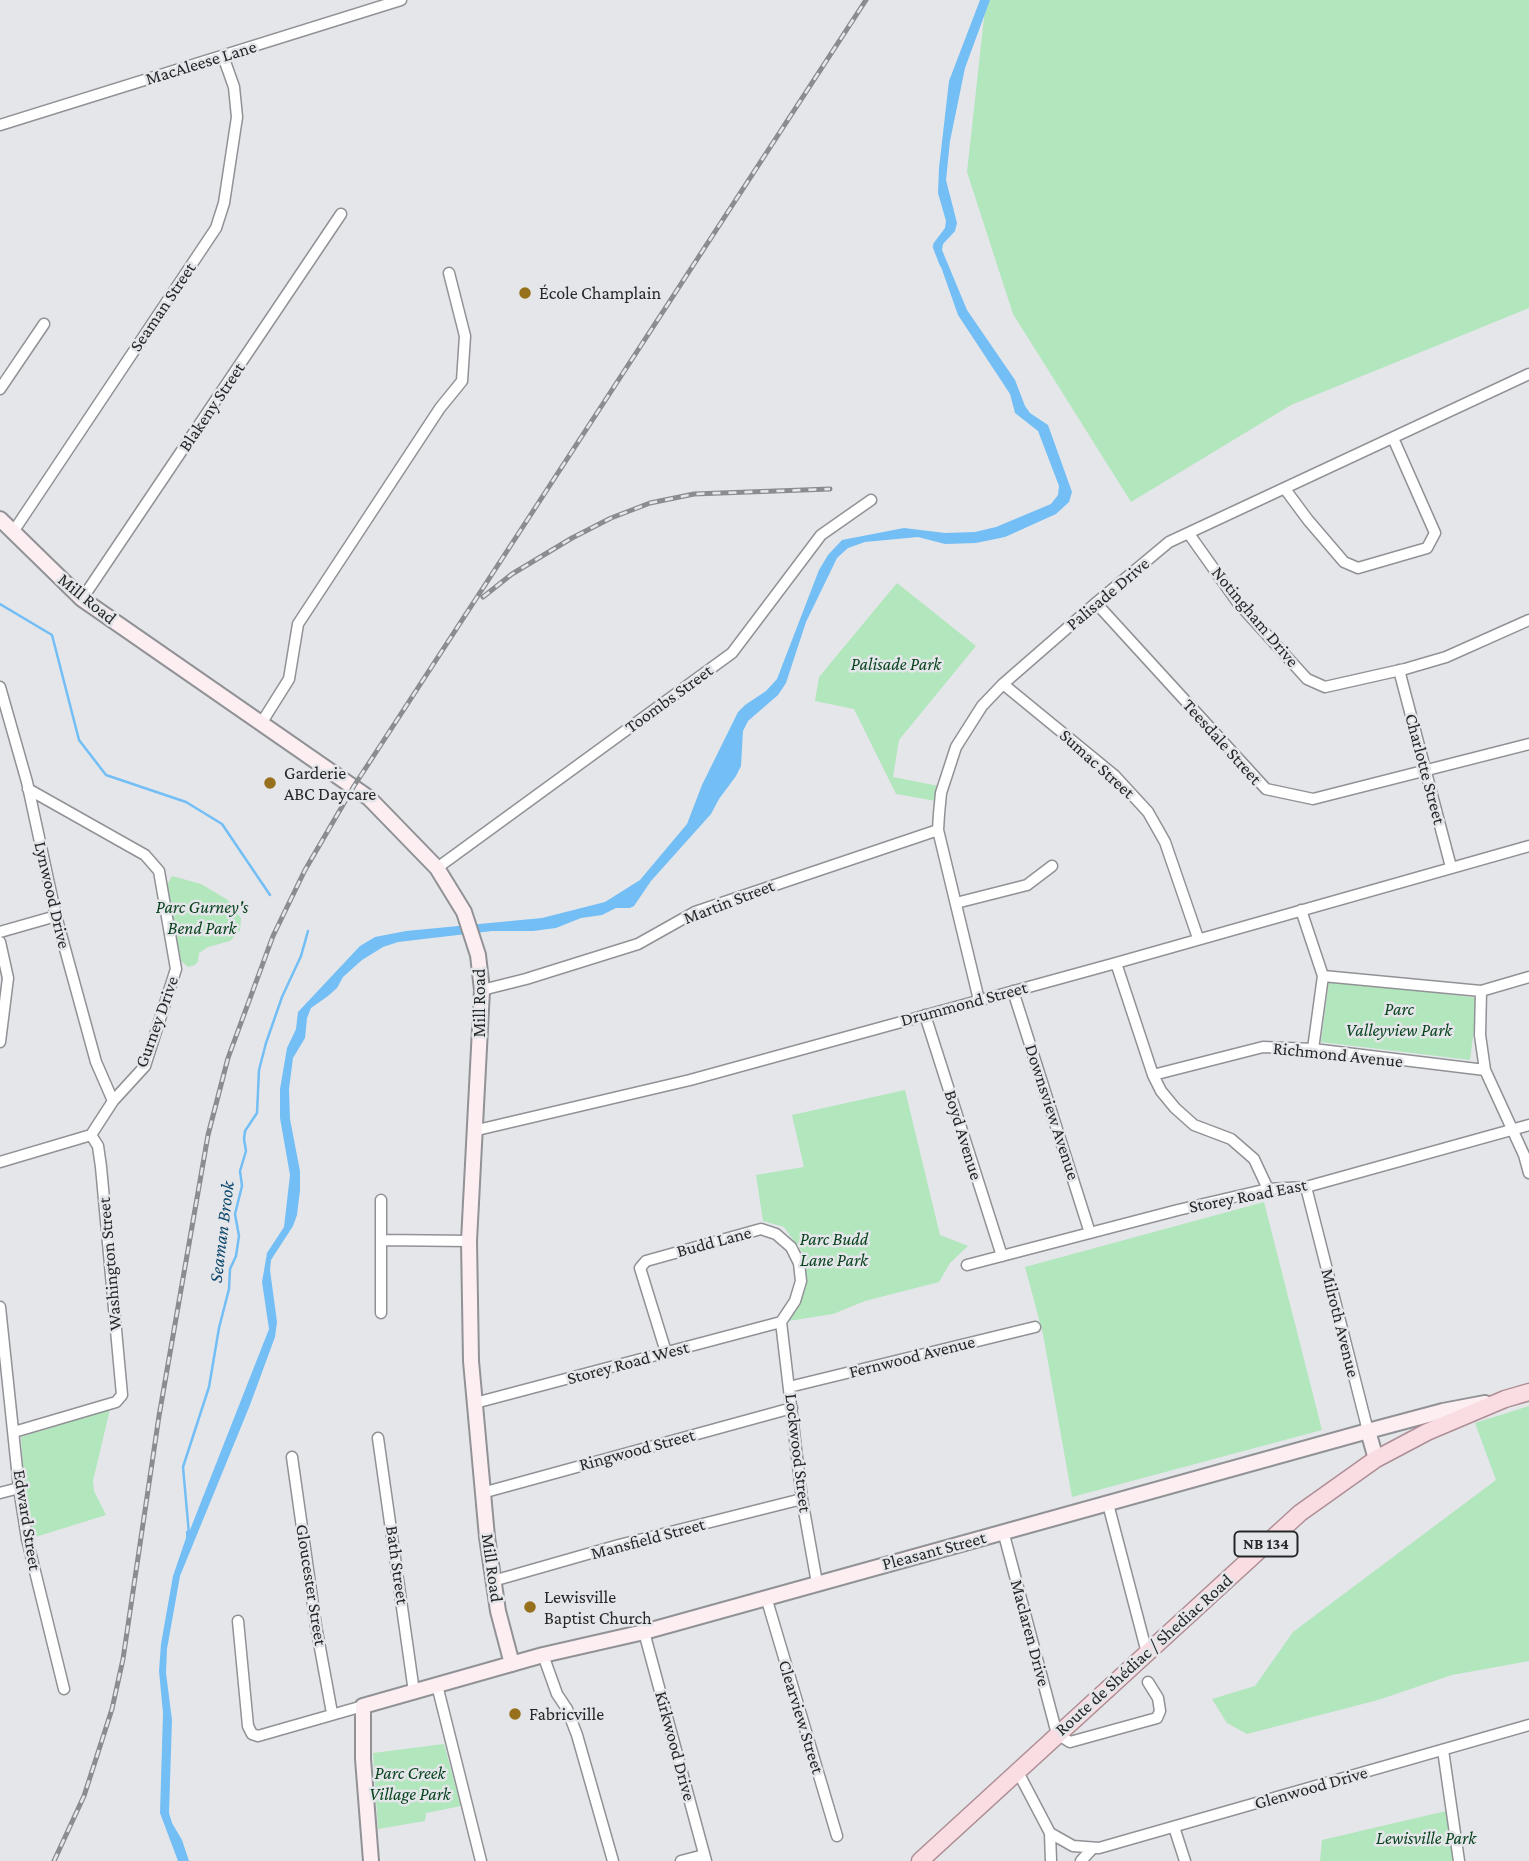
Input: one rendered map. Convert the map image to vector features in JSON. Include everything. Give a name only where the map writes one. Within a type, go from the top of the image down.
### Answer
[{"type":"main road","name":"Route de Shédiac / Shediac Road","points":[[920,1861],[1300,1513],[1376,1459],[1427,1432],[1505,1399],[1529,1392]]},
{"type":"street","name":"MacAleese Lane","points":[[0,125],[394,1]]},
{"type":"street","name":"Seaman Street","points":[[13,532],[216,228],[224,203],[237,117],[234,87],[223,56]]},
{"type":"street","name":"Blakeny Street","points":[[82,599],[341,215]]},
{"type":"street","points":[[262,722],[289,679],[298,624],[440,408],[462,381],[465,336],[449,273]]},
{"type":"street","points":[[0,389],[44,324]]},
{"type":"street","name":"Palisade Drive","points":[[979,1000],[938,830],[940,793],[956,747],[982,706],[1003,684],[1170,542],[1529,374]]},
{"type":"street","points":[[1285,489],[1344,562],[1358,568],[1427,548],[1434,533],[1393,438]]},
{"type":"street","name":"Toombs Street","points":[[436,868],[732,653],[821,535],[871,500]]},
{"type":"street","name":"Mill Road","points":[[0,519],[82,599],[369,798],[436,868],[464,912],[478,955],[482,990],[473,1131],[469,1327],[482,1493],[493,1581],[512,1664]]},
{"type":"street","name":"Notingham Drive","points":[[1189,534],[1238,603],[1307,679],[1325,687],[1446,657],[1529,620]]},
{"type":"street","name":"Teesdale Street","points":[[1096,603],[1266,789],[1313,799],[1529,744]]},
{"type":"street","name":"Charlotte Street","points":[[1399,670],[1451,867]]},
{"type":"street","name":"Sumac Street","points":[[1003,684],[1114,775],[1148,812],[1165,842],[1198,939]]},
{"type":"street","name":"Lynwood Drive","points":[[0,687],[28,789],[56,916],[96,1062],[113,1101]]},
{"type":"street","name":"Gurney Drive","points":[[28,789],[145,855],[159,871],[176,969],[145,1066],[113,1101],[91,1135]]},
{"type":"street","name":"Martin Street","points":[[482,990],[638,944],[695,912],[938,830]]},
{"type":"street","name":"Drummond Street","points":[[473,1131],[690,1080],[1529,846]]},
{"type":"street","points":[[956,903],[1027,885],[1052,866]]},
{"type":"street","points":[[1301,910],[1323,976],[1313,1049]]},
{"type":"street","points":[[0,932],[56,916]]},
{"type":"street","points":[[0,942],[8,978],[0,1042]]},
{"type":"street","points":[[1116,963],[1153,1075],[1161,1091],[1174,1108],[1194,1125],[1231,1139],[1254,1159],[1268,1189]]},
{"type":"street","points":[[1323,976],[1481,991],[1529,977]]},
{"type":"street","name":"Downsview Avenue","points":[[1013,991],[1090,1233]]},
{"type":"street","points":[[1481,991],[1480,1035],[1485,1070],[1524,1155],[1529,1173]]},
{"type":"street","name":"Boyd Avenue","points":[[925,1015],[1002,1256]]},
{"type":"street","name":"Richmond Avenue","points":[[1153,1075],[1263,1047],[1313,1049],[1485,1070]]},
{"type":"street","name":"Storey Road East","points":[[967,1265],[1268,1189],[1306,1187],[1529,1125]]},
{"type":"street","points":[[0,1162],[91,1135]]},
{"type":"street","name":"Washington Street","points":[[14,1432],[116,1402],[122,1395],[101,1167],[98,1146],[91,1135]]},
{"type":"street","name":"Milroth Avenue","points":[[1306,1187],[1376,1459]]},
{"type":"street","points":[[381,1200],[381,1313]]},
{"type":"street","name":"Budd Lane","points":[[666,1352],[640,1268],[646,1261],[761,1229],[776,1234],[791,1247],[799,1263],[801,1281],[795,1301],[781,1322]]},
{"type":"street","points":[[382,1240],[469,1241]]},
{"type":"street","name":"Edward Street","points":[[0,1307],[27,1539],[64,1689]]},
{"type":"street","name":"Storey Road West","points":[[475,1403],[781,1322]]},
{"type":"street","name":"Lockwood Street","points":[[781,1322],[802,1499],[817,1583]]},
{"type":"street","name":"Fernwood Avenue","points":[[789,1387],[1035,1327]]},
{"type":"street","name":"Pleasant Street","points":[[238,1621],[248,1726],[252,1734],[258,1736],[332,1713],[543,1655],[643,1632],[1368,1430],[1443,1410],[1505,1399]]},
{"type":"street","name":"Ringwood Street","points":[[482,1493],[792,1408]]},
{"type":"street","name":"Bath Street","points":[[378,1438],[414,1692]]},
{"type":"street","name":"Gloucester Street","points":[[292,1457],[316,1626],[332,1713]]},
{"type":"street","points":[[0,1493],[19,1488]]},
{"type":"street","name":"Mansfield Street","points":[[493,1581],[619,1545],[802,1499]]},
{"type":"street","points":[[1108,1504],[1147,1653]]},
{"type":"street","name":"Maclaren Drive","points":[[1003,1531],[1057,1734]]},
{"type":"street","name":"Clearview Street","points":[[766,1597],[837,1836]]},
{"type":"street","name":"Kirkwood Drive","points":[[643,1632],[705,1858]]},
{"type":"street","points":[[543,1655],[556,1694],[567,1709],[577,1735],[612,1861]]},
{"type":"street","points":[[1057,1734],[1070,1742],[1157,1718],[1160,1711],[1158,1698],[1148,1682]]},
{"type":"street","points":[[437,1685],[481,1861]]},
{"type":"street","points":[[363,1706],[363,1759],[371,1861]]},
{"type":"street","name":"Glenwood Drive","points":[[1092,1849],[1529,1725]]},
{"type":"street","points":[[1443,1750],[1459,1861]]},
{"type":"street","points":[[1018,1772],[1050,1833],[1051,1861]]},
{"type":"street","points":[[1174,1827],[1185,1861]]},
{"type":"street","points":[[1050,1833],[1073,1846],[1092,1849]]},
{"type":"street","points":[[1081,1861],[1092,1849]]},
{"type":"street","points":[[681,1861],[705,1858]]},
{"type":"green space","points":[[986,0],[1529,0],[1529,308],[1291,405],[1131,502],[1013,314],[967,172]]},
{"type":"green space","name":"Palisade Park","points":[[897,583],[976,646],[899,740],[893,777],[939,786],[936,801],[896,794],[854,709],[815,701],[819,677]]},
{"type":"green space","name":"Parc Gurney's Bend Park","points":[[172,876],[201,884],[228,900],[241,918],[240,931],[230,941],[208,947],[199,953],[195,965],[188,967],[181,961],[167,885]]},
{"type":"green space","name":"Parc Valleyview Park","points":[[1329,980],[1478,998],[1470,1060],[1321,1042]]},
{"type":"green space","name":"Parc Budd Lane Park","points":[[905,1090],[940,1235],[968,1246],[950,1263],[939,1282],[865,1301],[833,1314],[788,1321],[806,1284],[804,1255],[784,1227],[763,1221],[756,1175],[804,1167],[792,1115]]},
{"type":"green space","points":[[1264,1202],[1322,1430],[1072,1497],[1043,1334],[1025,1267]]},
{"type":"green space","points":[[1529,1406],[1529,1661],[1452,1675],[1378,1700],[1247,1734],[1227,1723],[1212,1699],[1255,1686],[1293,1632],[1496,1480],[1475,1423]]},
{"type":"green space","points":[[110,1409],[93,1481],[94,1491],[106,1515],[32,1538],[25,1499],[21,1437]]},
{"type":"green space","name":"Parc Creek Village Park","points":[[444,1744],[461,1806],[426,1813],[425,1821],[378,1829],[373,1753]]},
{"type":"green space","name":"Lewisville Park","points":[[1446,1811],[1453,1861],[1320,1861],[1322,1840]]},
{"type":"water","points":[[980,0],[990,0],[965,68],[950,141],[946,180],[957,223],[955,231],[943,244],[942,250],[967,310],[1015,380],[1025,406],[1030,413],[1048,425],[1072,492],[1069,502],[1056,514],[1005,537],[976,543],[945,544],[918,537],[865,542],[848,548],[837,558],[806,622],[786,683],[778,695],[748,721],[743,731],[741,766],[736,776],[711,814],[651,881],[634,906],[616,908],[602,915],[581,918],[556,928],[492,931],[398,942],[383,947],[362,960],[343,977],[337,988],[311,1008],[305,1038],[293,1058],[289,1089],[290,1119],[300,1171],[300,1190],[293,1226],[271,1260],[277,1322],[275,1337],[180,1576],[167,1649],[166,1673],[172,1720],[169,1813],[189,1861],[178,1861],[160,1813],[163,1713],[159,1671],[161,1644],[173,1576],[186,1531],[190,1530],[269,1329],[262,1282],[267,1253],[284,1227],[290,1175],[280,1118],[280,1089],[287,1048],[296,1029],[298,1012],[360,946],[375,937],[406,931],[542,918],[605,902],[640,880],[687,824],[702,785],[738,712],[777,679],[819,570],[842,540],[904,528],[945,533],[975,532],[996,527],[1051,504],[1058,495],[1059,486],[1038,431],[1015,413],[1010,394],[958,315],[933,244],[945,228],[946,221],[938,193],[949,81]]},
{"type":"waterway","points":[[936,245],[934,247],[941,265]]},
{"type":"waterway","name":"Seaman Brook","points":[[0,604],[52,635],[79,740],[106,775],[186,802],[222,824],[270,895]]},
{"type":"waterway","name":"Seaman Brook","points":[[189,1534],[183,1467],[209,1387],[229,1289],[230,1269],[236,1256],[239,1236],[235,1214],[242,1186],[240,1171],[246,1151],[245,1131],[257,1113],[259,1070],[266,1043],[282,997],[301,956],[308,931]]},
{"type":"railway","points":[[54,1861],[84,1796],[112,1709],[123,1659],[159,1416],[208,1135],[228,1058],[273,936],[305,870],[354,786],[866,0]]},
{"type":"railway","points":[[483,597],[512,574],[572,538],[611,518],[650,503],[694,494],[830,489]]},
{"type":"place","name":"École Champlain","points":[[525,293]]},
{"type":"place","name":"Garderie ABC Daycare","points":[[270,783]]},
{"type":"place","name":"Lewisville Baptist Church","points":[[530,1607]]},
{"type":"place","name":"Fabricville","points":[[515,1714]]}]
